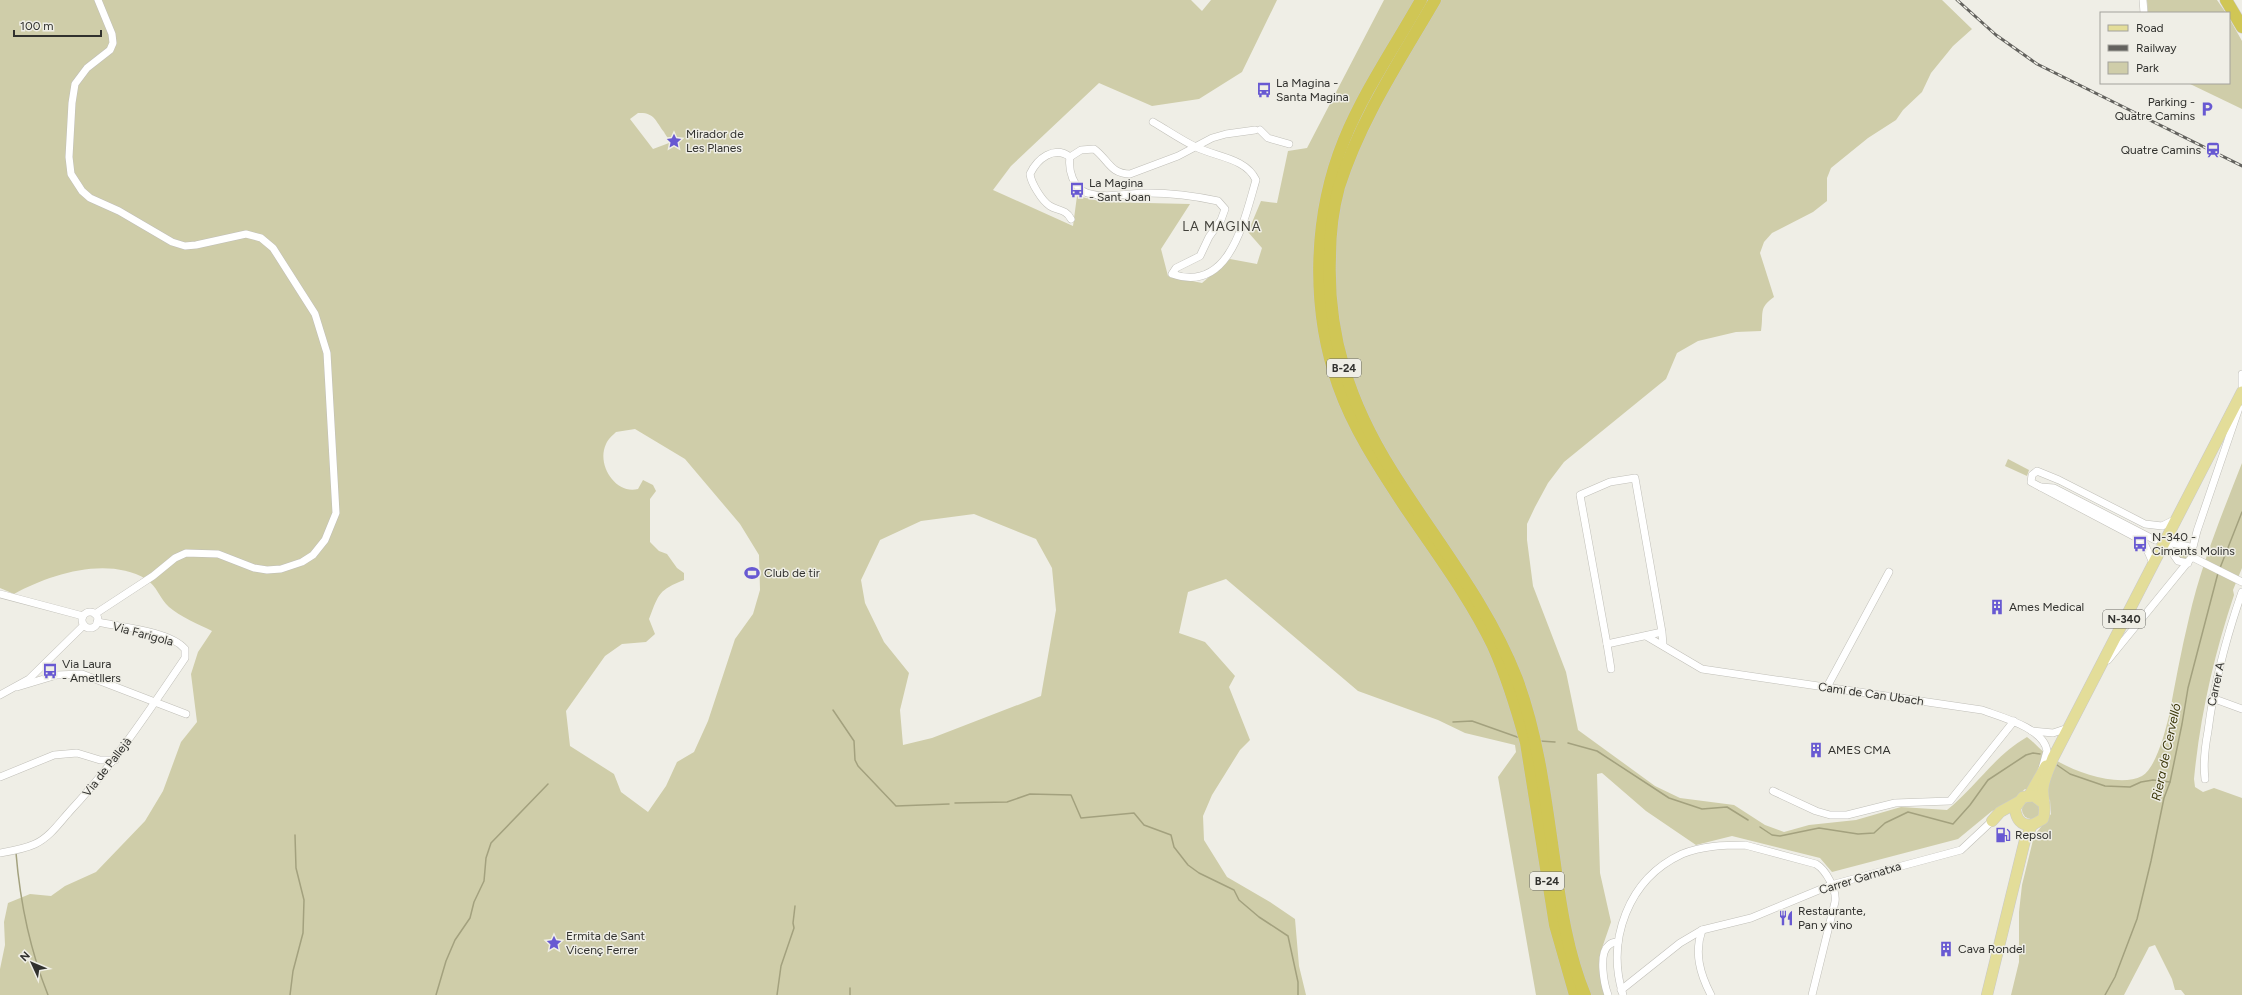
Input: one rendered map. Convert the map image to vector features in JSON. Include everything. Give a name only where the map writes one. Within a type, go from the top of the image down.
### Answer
[{"type":"highway","name":"B-24","points":[[1421,0],[1366,95],[1337,160],[1323,215],[1320,242],[1322,308],[1328,345],[1338,386],[1361,437],[1481,624],[1523,714]]},
{"type":"highway","name":"B-24","points":[[1435,0],[1363,126],[1339,189],[1332,224],[1330,263],[1330,286],[1335,337],[1348,382],[1365,422],[1392,472],[1457,566],[1490,620],[1518,681],[1523,714],[1535,765],[1564,924],[1585,995]]},
{"type":"highway","points":[[2226,0],[2242,27]]},
{"type":"highway","name":"B-24","points":[[1535,765],[1555,925],[1575,995]]},
{"type":"main road","name":"N-340","points":[[2035,789],[2041,770],[2068,728],[2242,392]]},
{"type":"main road","name":"N-340","points":[[2035,789],[2052,753]]},
{"type":"main road","points":[[2035,789],[2045,808],[2043,818],[2024,823],[2008,815],[1992,821],[2000,812],[2018,802],[2035,789]]},
{"type":"main road","points":[[1987,995],[2025,840],[2024,823],[2015,808],[2018,802]]},
{"type":"street","points":[[0,594],[83,616],[89,613],[95,614],[153,576],[175,558],[186,553],[197,552],[218,554],[254,568],[267,570],[281,569],[302,562],[313,555],[325,540],[336,513],[327,353],[314,314],[272,248],[261,238],[246,234],[196,245],[186,246],[172,242],[119,211],[90,198],[82,191],[71,174],[69,149],[72,103],[75,84],[84,71],[110,50],[113,43],[112,34],[98,0]]},
{"type":"street","points":[[2143,0],[2144,12]]},
{"type":"street","points":[[1070,157],[1073,179],[1079,187],[1088,193],[1112,195],[1148,193],[1173,194],[1218,201],[1224,209],[1223,215],[1200,256],[1176,268],[1172,274],[1192,278],[1206,275],[1221,264],[1234,246],[1243,223],[1256,180],[1252,170],[1229,159],[1196,148],[1153,122]]},
{"type":"street","points":[[1070,157],[1081,150],[1094,148],[1114,170],[1122,174],[1130,174],[1196,148],[1212,138],[1226,134],[1258,130],[1268,138],[1289,144]]},
{"type":"street","points":[[1070,157],[1064,154],[1049,154],[1040,160],[1030,174],[1031,179],[1045,202],[1051,207],[1066,212],[1070,219]]},
{"type":"street","points":[[2242,374],[2242,386]]},
{"type":"street","points":[[2095,676],[2193,558],[2211,486],[2242,399]]},
{"type":"street","points":[[2153,563],[2145,545],[2137,538],[2031,482],[2032,475],[2037,471],[2059,480],[2145,524],[2162,526],[2176,518]]},
{"type":"street","points":[[2041,487],[2054,488],[2156,539],[2056,485],[2047,476]]},
{"type":"street","points":[[1610,669],[1607,644],[1580,495],[1610,482],[1634,478],[1662,632],[1663,645]]},
{"type":"street","points":[[2193,558],[2178,561],[2170,546],[2186,545],[2193,558],[2241,582]]},
{"type":"street","points":[[1827,687],[1889,572]]},
{"type":"street","name":"Carrer A","points":[[2205,779],[2203,765],[2212,698],[2220,662],[2241,597]]},
{"type":"street","points":[[84,625],[92,628],[97,622],[95,614]]},
{"type":"street","points":[[83,616],[84,625]]},
{"type":"street","name":"Via Farigola","points":[[97,622],[156,634],[177,642],[185,649]]},
{"type":"street","points":[[16,687],[42,667],[84,625]]},
{"type":"street","points":[[1607,644],[1662,632]]},
{"type":"street","name":"Camí de Can Ubach","points":[[1646,636],[1702,669],[1982,710],[2014,722],[2032,731],[2042,739],[2052,753]]},
{"type":"street","name":"Via de Pallejà","points":[[0,853],[26,848],[42,840],[85,795],[114,760],[157,702],[185,658],[185,649]]},
{"type":"street","points":[[0,695],[16,687],[57,675],[82,674],[186,714]]},
{"type":"street","points":[[2212,698],[2242,709]]},
{"type":"street","points":[[1773,790],[1810,808],[1830,815],[1847,815],[1895,803],[1950,801],[2014,722]]},
{"type":"street","name":"Camí de Can Ubach","points":[[2032,731],[2053,733],[2068,728]]},
{"type":"street","points":[[0,777],[54,754],[77,753],[100,760],[114,760]]},
{"type":"street","points":[[100,760],[102,774]]},
{"type":"street","name":"Carrer Garnatxa","points":[[1622,992],[1680,943],[1702,930],[1751,918],[1832,885],[1961,850],[1992,821]]},
{"type":"street","points":[[1622,992],[1618,971],[1618,942],[1621,923],[1638,890],[1659,868],[1671,860],[1695,850],[1717,846],[1745,845],[1816,864],[1822,869],[1832,885],[1836,896],[1835,902],[1812,995]]},
{"type":"street","points":[[1702,930],[1697,952],[1704,980],[1711,995]]},
{"type":"street","points":[[1608,995],[1603,960],[1605,950],[1609,945],[1618,942]]},
{"type":"green space","points":[[0,0],[1191,0],[1202,11],[1211,0],[1277,0],[1242,72],[1199,99],[1152,106],[1099,83],[1011,166],[993,190],[1073,226],[1077,196],[1104,202],[1190,204],[1161,249],[1168,276],[1202,283],[1230,259],[1257,264],[1262,248],[1248,232],[1261,201],[1277,203],[1288,151],[1307,148],[1384,0],[1942,0],[1972,29],[1953,46],[1931,73],[1922,92],[1903,110],[1896,120],[1868,138],[1831,168],[1827,178],[1827,201],[1813,212],[1772,233],[1764,242],[1760,253],[1774,297],[1766,304],[1764,308],[1761,331],[1736,332],[1698,341],[1677,353],[1666,379],[1564,462],[1548,483],[1527,524],[1527,540],[1533,586],[1566,672],[1578,730],[1655,786],[1680,798],[1734,805],[1765,825],[1784,832],[1809,825],[1856,820],[1901,807],[1947,810],[1967,792],[1995,762],[2027,737],[2054,759],[2078,771],[2106,779],[2131,779],[2142,776],[2147,772],[2156,758],[2169,716],[2178,667],[2194,598],[2212,540],[2242,463],[2242,568],[2233,590],[2234,595],[2214,663],[2200,732],[2194,779],[2195,787],[2203,792],[2214,788],[2242,798],[2242,995],[2185,995],[2181,990],[2175,990],[2172,979],[2155,945],[2149,947],[2124,995],[2011,995],[2019,962],[2019,912],[2022,885],[2034,836],[2051,814],[2050,800],[2025,789],[2007,805],[1992,811],[1958,839],[1832,872],[1820,858],[1732,836],[1696,845],[1646,811],[1602,773],[1597,774],[1600,873],[1611,922],[1601,951],[1604,995],[1536,995],[1498,777],[1516,752],[1515,745],[1465,733],[1438,720],[1358,691],[1226,579],[1188,592],[1179,633],[1205,642],[1235,676],[1229,687],[1250,740],[1240,750],[1212,795],[1203,816],[1204,840],[1227,877],[1270,902],[1295,919],[1299,966],[1306,995],[0,995],[0,969],[5,945],[4,922],[8,903],[30,894],[51,896],[65,886],[96,872],[145,821],[163,791],[181,742],[197,722],[191,674],[198,652],[212,631],[178,614],[166,604],[150,582],[131,572],[97,568],[79,570],[44,580],[14,594],[0,588]],"holes":[[[638,113],[651,115],[667,137],[669,143],[653,149],[630,119]],[[635,429],[685,459],[740,524],[759,555],[760,590],[753,614],[735,639],[708,721],[694,752],[677,762],[666,786],[648,812],[621,792],[614,774],[570,746],[566,711],[605,656],[622,644],[646,642],[655,634],[649,619],[655,603],[665,590],[684,580],[684,573],[677,568],[667,554],[659,551],[650,542],[650,499],[656,491],[653,485],[643,480],[638,489],[630,490],[616,483],[610,477],[606,469],[604,452],[607,442],[616,432]],[[974,514],[1036,539],[1052,568],[1056,610],[1041,696],[932,738],[903,745],[900,710],[909,673],[884,642],[865,603],[861,580],[880,540],[921,521]]]},
{"type":"green space","points":[[2147,0],[2217,0],[2225,12],[2148,12]]},
{"type":"green space","points":[[2230,20],[2242,41],[2242,109],[2190,84],[2230,84]]},
{"type":"green space","points":[[2008,459],[2029,470],[2027,476],[2005,466]]},
{"type":"green space","points":[[2174,547],[2186,549],[2188,556],[2185,559],[2180,559]]},
{"type":"green space","points":[[2031,801],[2037,804],[2040,810],[2037,816],[2031,819],[2025,816],[2022,810],[2025,804]]},
{"type":"waterway","name":"Riera de Cervelló","points":[[2220,568],[2242,512]]},
{"type":"waterway","name":"Riera de Cervelló","points":[[2105,995],[2115,977],[2137,919],[2164,798],[2170,782],[2188,688],[2218,573]]},
{"type":"waterway","points":[[833,710],[854,741],[855,760],[858,766],[896,806],[949,804]]},
{"type":"waterway","points":[[1453,722],[1472,721],[1520,738]]},
{"type":"waterway","points":[[1540,741],[1555,742]]},
{"type":"waterway","points":[[1568,743],[1597,751],[1669,798],[1702,809],[1727,807],[1748,820]]},
{"type":"waterway","points":[[1760,827],[1772,835],[1780,836],[1819,828],[1858,834],[1874,833],[1885,823],[1908,812],[1953,824],[1970,805],[1988,780],[2026,755],[2033,753],[2040,754]]},
{"type":"waterway","points":[[2057,765],[2070,774],[2105,786],[2130,787],[2141,782],[2153,780],[2170,782]]},
{"type":"waterway","points":[[436,995],[446,961],[455,940],[470,918],[474,902],[484,881],[486,858],[491,843],[548,784]]},
{"type":"waterway","points":[[955,803],[1007,802],[1030,794],[1071,795],[1081,818],[1134,813],[1144,825],[1171,835],[1174,847],[1188,865],[1199,873],[1234,890],[1239,900],[1259,917],[1288,936],[1298,982],[1298,995]]},
{"type":"waterway","points":[[290,995],[293,971],[303,933],[304,900],[296,868],[295,835]]},
{"type":"waterway","points":[[16,853],[20,889],[31,943],[48,995]]},
{"type":"waterway","points":[[777,995],[781,966],[794,928],[793,923],[795,906]]},
{"type":"waterway","points":[[850,988],[850,995]]},
{"type":"railway","points":[[1957,0],[1996,35],[2037,64],[2242,166]]},
{"type":"place","name":"La Magina - Santa Magina","points":[[1264,90]]},
{"type":"place","name":"Parking - Quatre Camins","points":[[2207,109]]},
{"type":"place","name":"Mirador de Les Planes","points":[[674,141]]},
{"type":"place","name":"Quatre Camins","points":[[2213,150]]},
{"type":"place","name":"La Magina - Sant Joan","points":[[1077,190]]},
{"type":"place","name":"N-340 - Ciments Molins","points":[[2140,544]]},
{"type":"place","name":"Club de tir","points":[[752,573]]},
{"type":"place","name":"Ames Medical","points":[[1997,607]]},
{"type":"place","name":"Via Laura - Ametllers","points":[[50,671]]},
{"type":"place","name":"AMES CMA","points":[[1816,750]]},
{"type":"place","name":"Repsol","points":[[2003,835]]},
{"type":"place","name":"Restaurante, Pan y vino","points":[[1786,918]]},
{"type":"place","name":"Ermita de Sant Vicenç Ferrer","points":[[554,943]]},
{"type":"place","name":"Cava Rondel","points":[[1946,949]]},
{"type":"district","name":"LA MAGINA","points":[[1222,226]]}]
